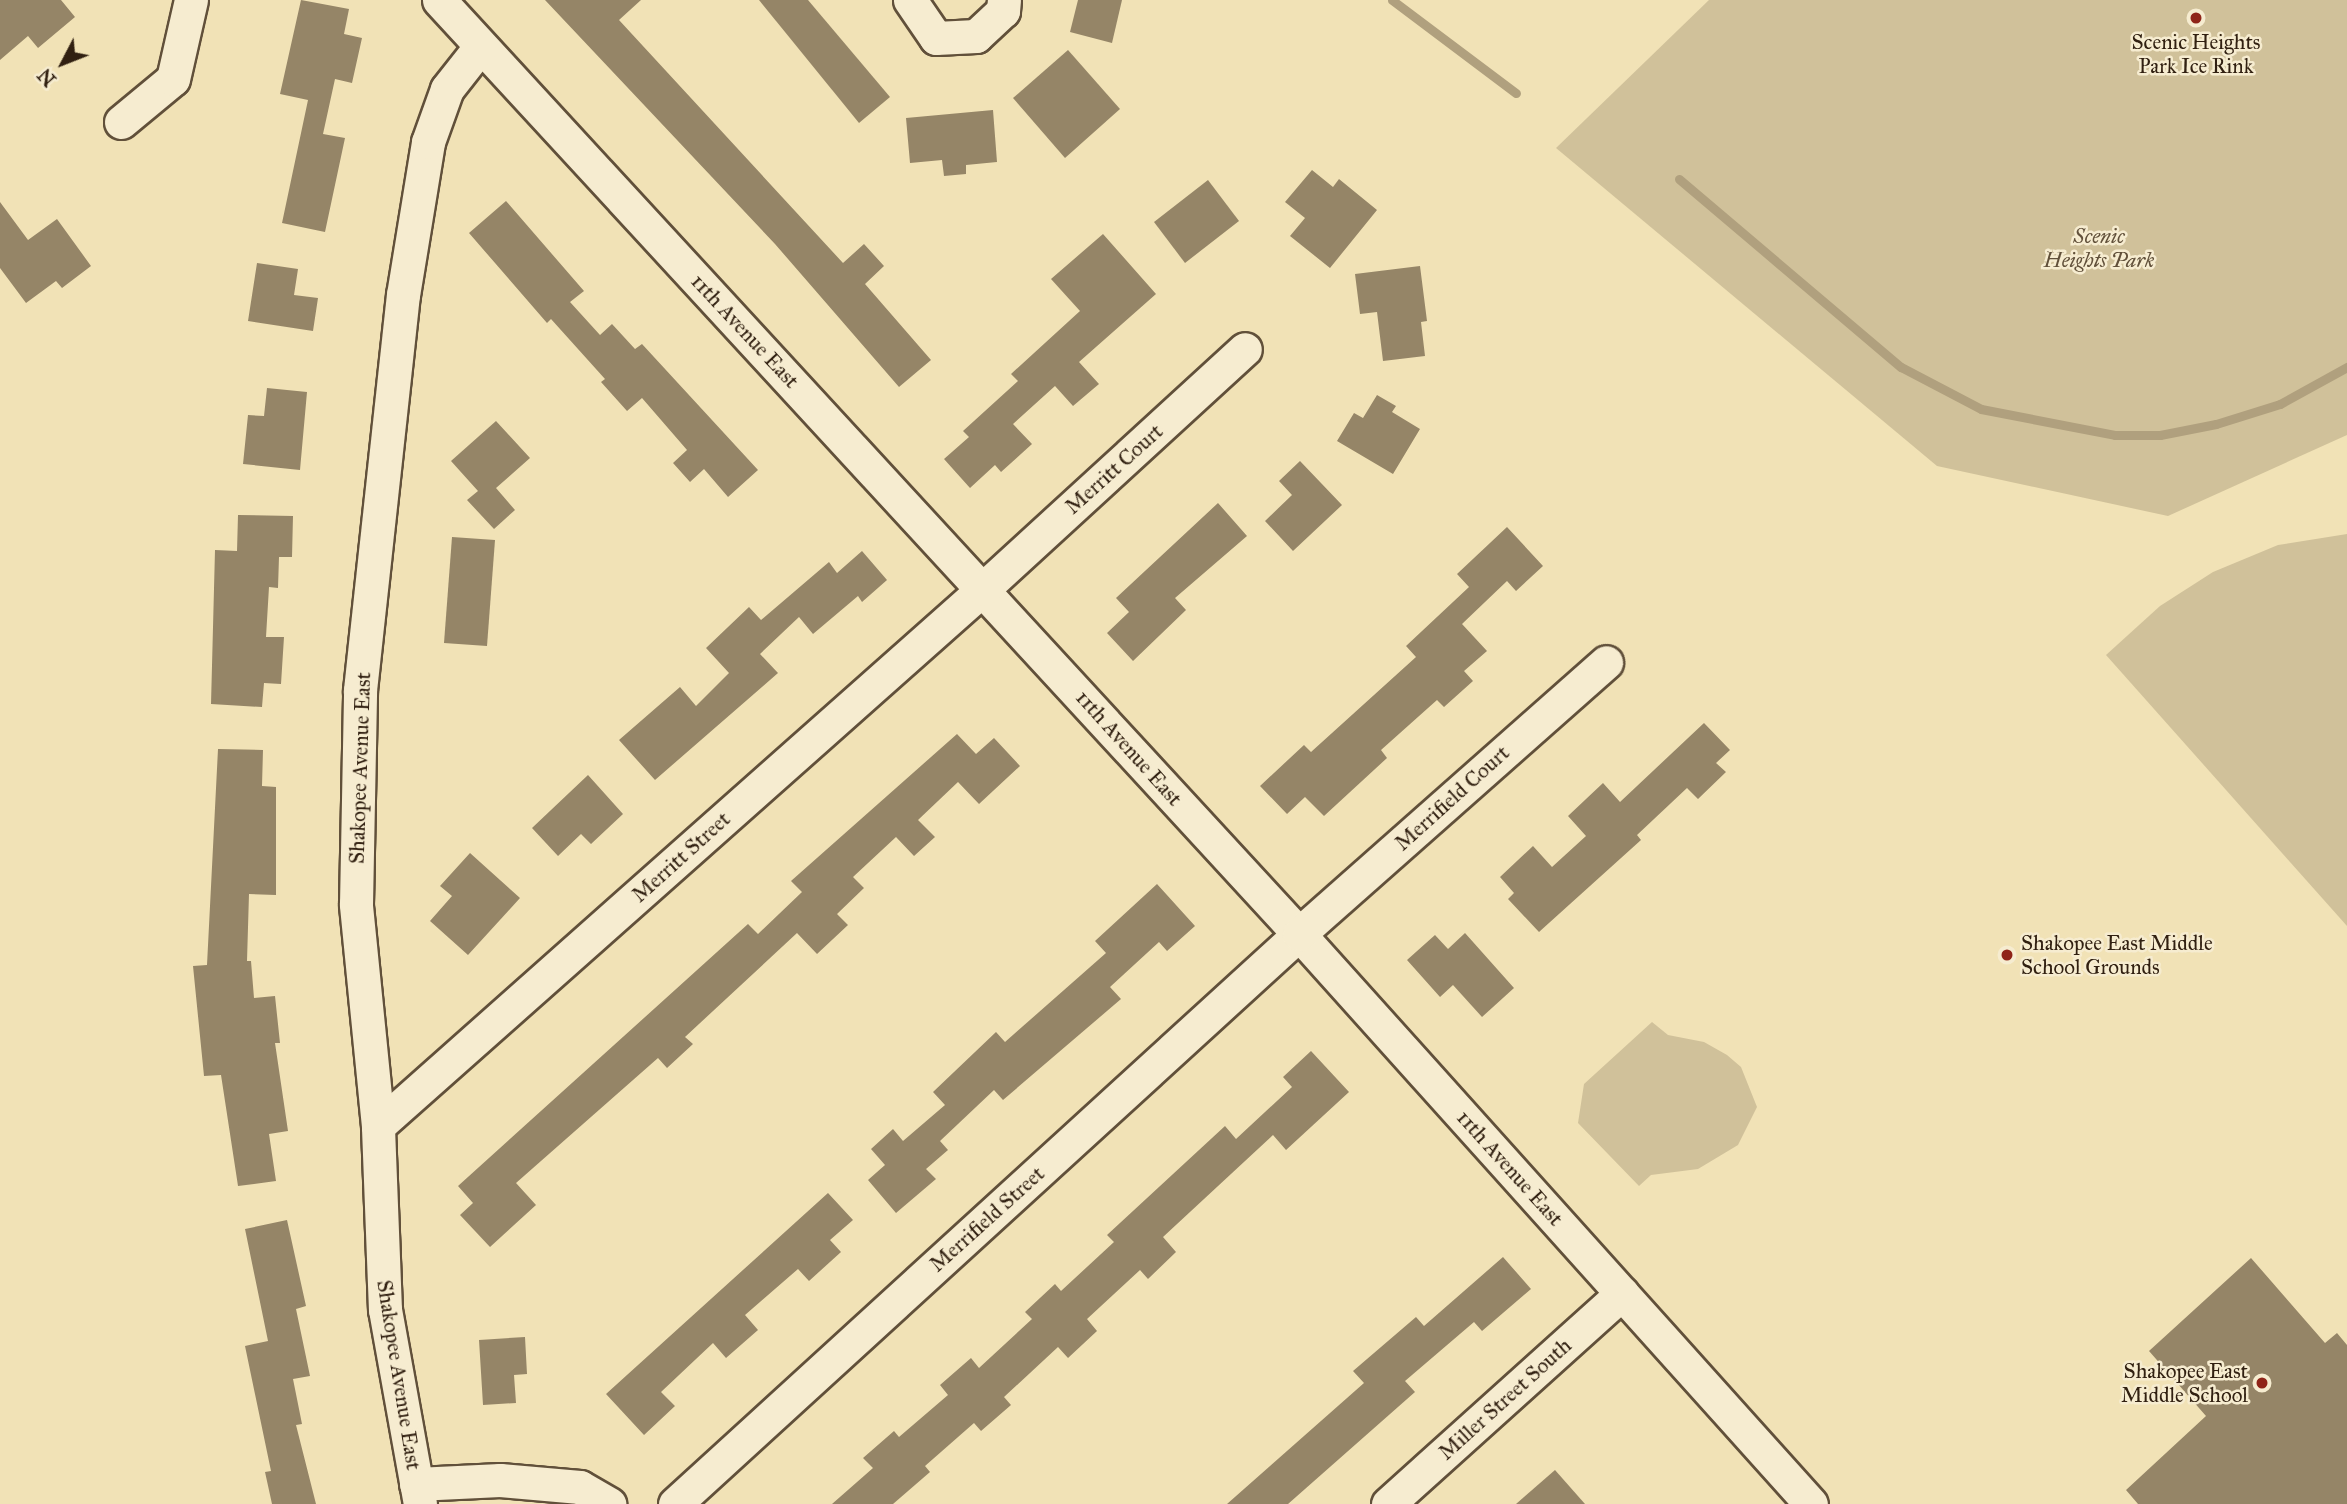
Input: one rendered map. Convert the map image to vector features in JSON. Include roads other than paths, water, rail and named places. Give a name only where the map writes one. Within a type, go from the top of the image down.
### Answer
[{"type":"street","points":[[121,122],[173,79],[191,0]]},
{"type":"street","name":"11th Avenue East","points":[[439,0],[1299,934],[1811,1504]]},
{"type":"street","points":[[910,0],[936,38],[976,36],[1003,11],[1004,0]]},
{"type":"street","name":"Shakopee Avenue East","points":[[418,1494],[385,1310],[378,1126],[356,904],[362,677],[403,295],[428,142],[447,89],[480,47]]},
{"type":"street","name":"Merritt Court","points":[[983,589],[1245,349]]},
{"type":"street","name":"Merritt Street","points":[[378,1126],[983,589]]},
{"type":"street","name":"Merrifield Court","points":[[1299,934],[1606,662]]},
{"type":"street","name":"Merrifield Street","points":[[675,1504],[1299,934]]},
{"type":"street","name":"Miller Street South","points":[[1388,1504],[1622,1293]]},
{"type":"street","points":[[418,1494],[499,1480],[580,1486],[609,1504]]},
{"type":"waterway","points":[[1392,0],[1516,93]]},
{"type":"waterway","points":[[1679,179],[1901,367],[1981,409],[2115,435],[2160,435],[2216,424],[2280,404],[2347,367]]},
{"type":"place","name":"Scenic Heights Park Ice Rink","points":[[2196,18]]},
{"type":"place","name":"Shakopee East Middle School Grounds","points":[[2007,955]]},
{"type":"place","name":"Shakopee East Middle School","points":[[2262,1383]]},
{"type":"park label","name":"Scenic Heights Park","points":[[2099,248]]}]
